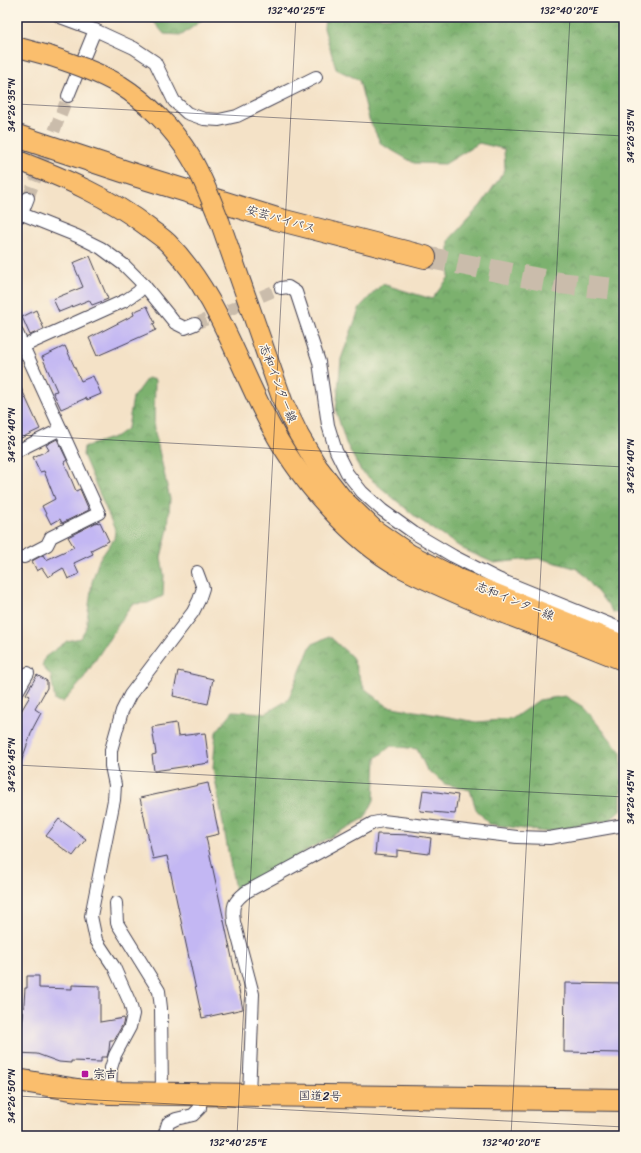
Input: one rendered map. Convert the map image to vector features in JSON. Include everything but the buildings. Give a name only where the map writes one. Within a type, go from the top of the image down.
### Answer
[{"type":"highway","name":"安芸バイパス","points":[[17,126],[138,176]]},
{"type":"highway","name":"安芸バイパス","points":[[17,136],[138,176],[277,219],[425,257]]},
{"type":"highway","name":"国道2号","points":[[17,1080],[77,1090],[110,1092],[624,1100]]},
{"type":"main road","name":"志和インター線","points":[[17,47],[86,68],[120,85],[147,106],[171,129],[190,156],[206,186],[283,402],[299,435],[318,467],[342,499],[374,529],[410,554],[457,578],[624,645]]},
{"type":"main road","name":"志和インター線","points":[[17,160],[82,186],[112,202],[167,242],[202,285],[217,310],[263,412],[281,446],[330,509],[362,539],[398,566],[445,590],[624,661]]},
{"type":"street","points":[[60,17],[134,48],[155,62],[174,100],[187,113],[204,119],[219,120],[237,116],[316,77]]},
{"type":"street","points":[[68,96],[94,30]]},
{"type":"street","points":[[28,198],[19,214],[77,236],[101,248],[124,265],[175,322],[185,328],[195,324]]},
{"type":"street","points":[[20,348],[126,300],[144,286]]},
{"type":"street","points":[[281,288],[288,287],[296,292],[319,362],[328,425],[336,451],[347,473],[362,492],[382,510],[414,533],[454,556],[498,578],[624,630]]},
{"type":"street","points":[[17,333],[20,348],[61,429],[99,513],[51,537],[47,545],[24,557]]},
{"type":"street","points":[[17,451],[61,429]]},
{"type":"street","points":[[110,1092],[111,1068],[114,1055],[130,1026],[133,1014],[130,1003],[114,967],[96,940],[91,916],[114,800],[115,785],[111,766],[111,750],[122,711],[130,695],[193,612],[199,600],[203,588],[197,572]]},
{"type":"street","points":[[17,692],[28,673]]},
{"type":"street","points":[[249,1095],[253,994],[232,910],[236,900],[246,892],[373,823],[383,821],[517,837],[549,838],[624,825]]},
{"type":"street","points":[[116,902],[117,923],[159,991],[161,1008],[162,1093]]},
{"type":"street","points":[[164,1136],[168,1123],[176,1119],[193,1115],[200,1108],[200,1094]]},
{"type":"green space","points":[[150,17],[206,17],[182,35],[164,34]]},
{"type":"green space","points":[[325,17],[624,17],[624,615],[613,612],[578,569],[539,558],[494,563],[463,549],[417,518],[361,471],[346,443],[336,411],[341,359],[360,307],[382,284],[432,299],[449,277],[449,240],[481,205],[505,170],[504,149],[479,143],[445,164],[414,163],[381,144],[369,119],[359,80],[336,69],[324,28]]},
{"type":"green space","points":[[147,378],[155,380],[154,428],[170,499],[168,529],[161,557],[164,575],[163,596],[148,603],[132,604],[81,682],[63,702],[55,701],[51,676],[42,666],[45,657],[67,641],[80,638],[86,628],[92,582],[99,560],[114,539],[115,530],[83,455],[84,447],[117,436],[128,428],[133,397]]},
{"type":"green space","points":[[329,636],[352,657],[364,688],[387,706],[477,722],[512,719],[539,700],[565,696],[583,707],[621,752],[621,810],[610,820],[546,832],[489,824],[476,809],[470,790],[445,784],[427,770],[417,749],[391,746],[376,758],[374,800],[365,818],[235,890],[213,768],[216,732],[233,711],[266,713],[288,700],[311,645]]},
{"type":"tunnel","points":[[28,198],[68,96]]},
{"type":"tunnel","points":[[425,257],[559,283],[624,290]]},
{"type":"tunnel","points":[[195,324],[281,288]]},
{"type":"place","name":"宗吉","points":[[85,1074]]}]
